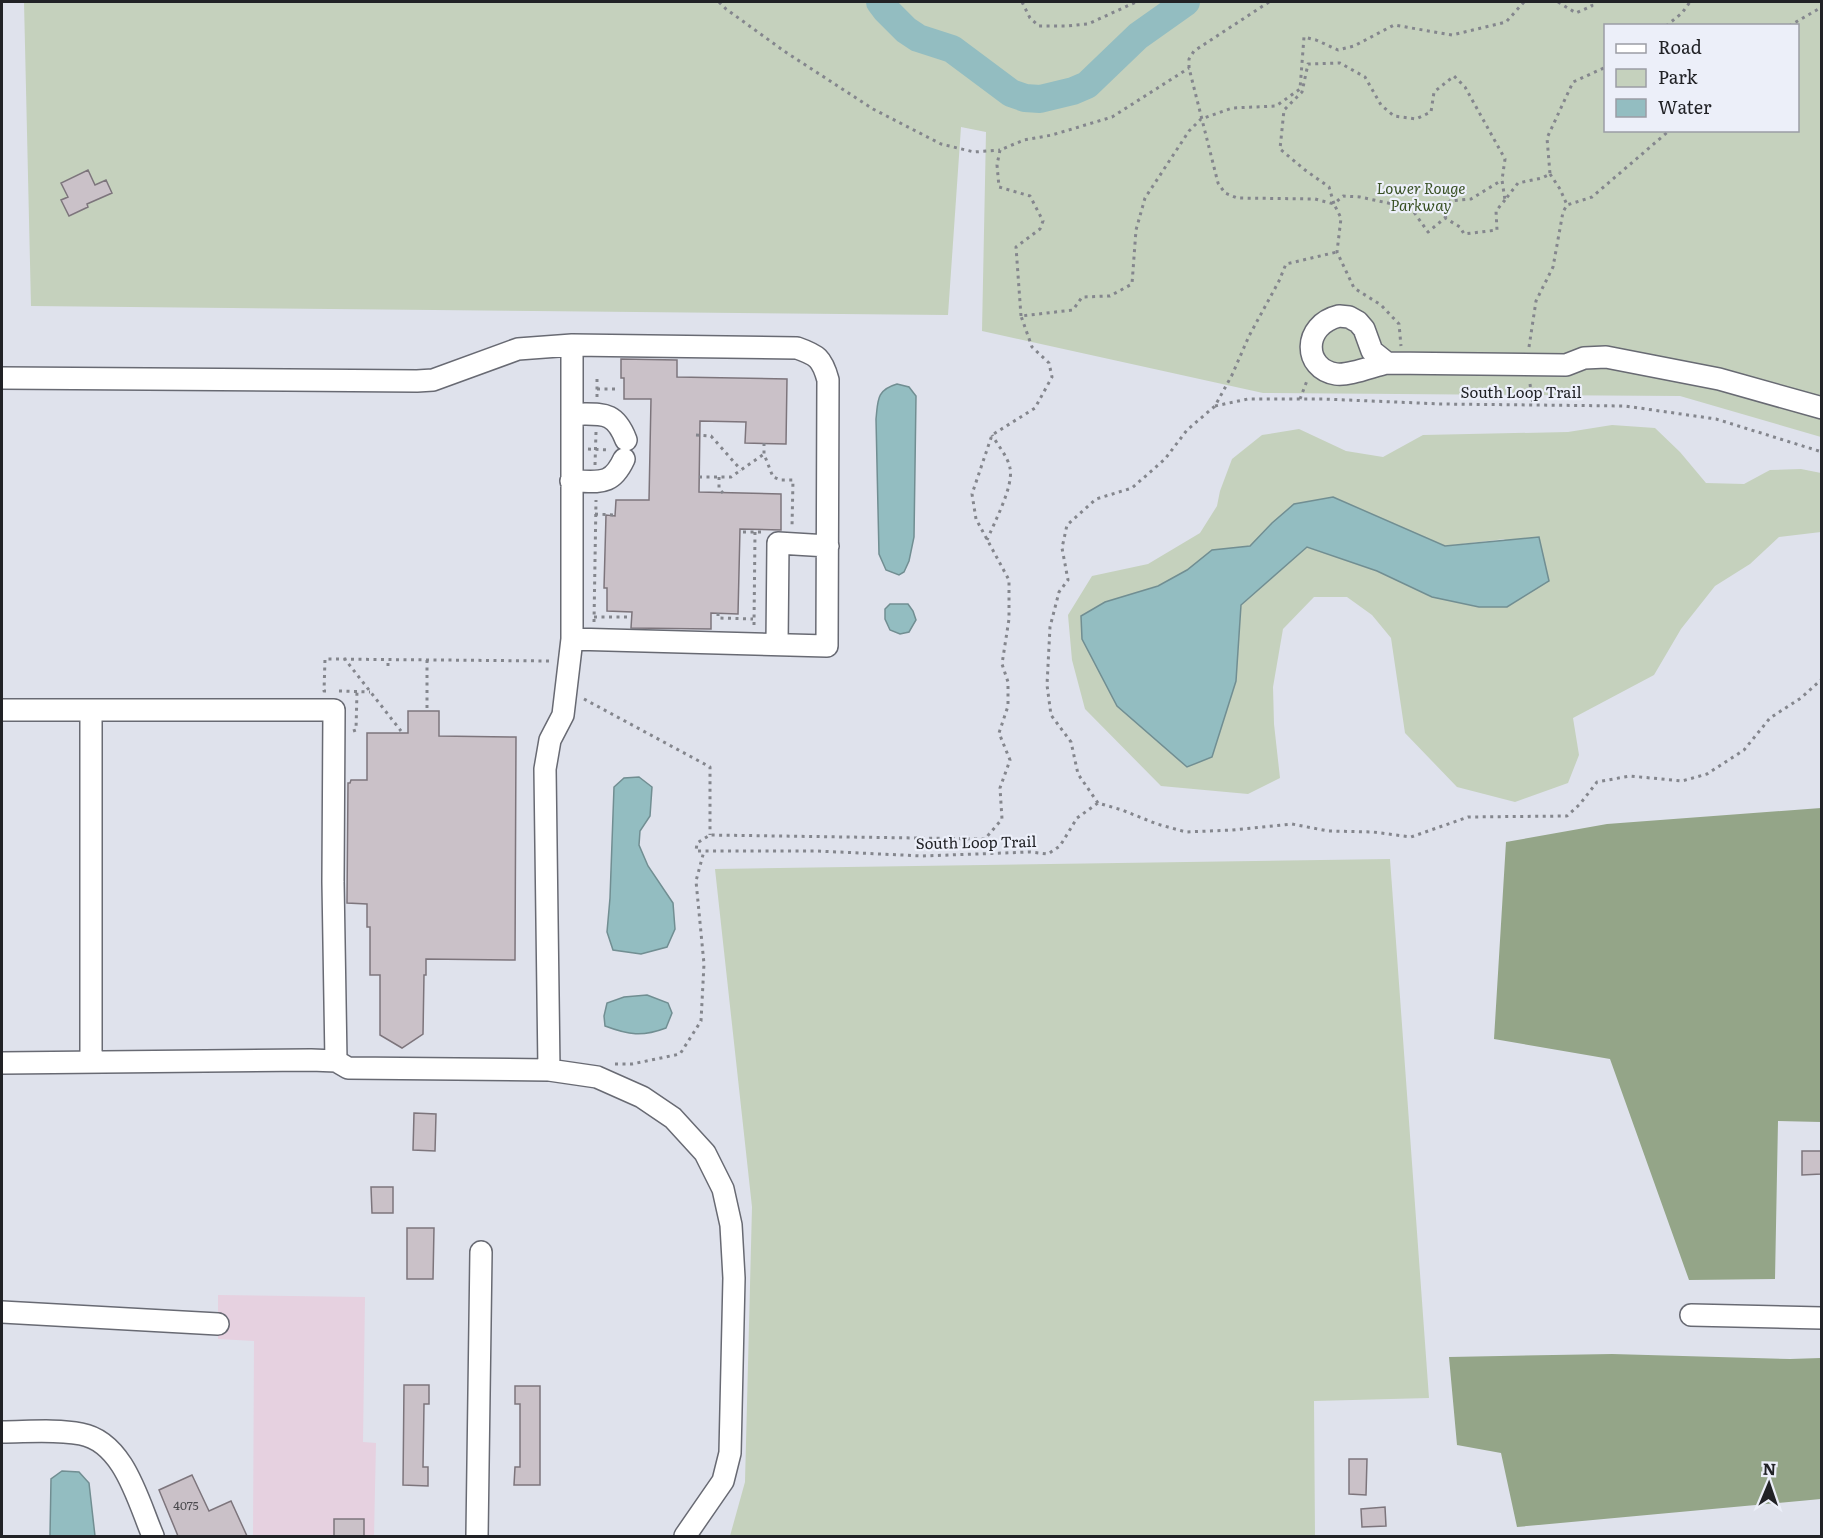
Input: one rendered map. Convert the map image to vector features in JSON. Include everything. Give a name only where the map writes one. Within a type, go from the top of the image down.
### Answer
[{"type":"street","points":[[2,378],[417,381],[433,380],[518,349],[572,345],[797,348],[816,354],[825,367],[828,380],[827,645],[572,639]]},
{"type":"street","points":[[549,1070],[545,769],[550,740],[563,715],[572,639],[572,345]]},
{"type":"street","points":[[1394,363],[1566,365],[1584,358],[1606,357],[1719,379],[1821,408]]},
{"type":"street","points":[[571,481],[602,481],[616,475],[621,450],[620,423],[605,415],[572,414]]},
{"type":"street","points":[[777,644],[778,543],[828,546]]},
{"type":"street","points":[[2,710],[334,710],[333,882],[336,1061]]},
{"type":"street","points":[[91,710],[91,1062]]},
{"type":"street","points":[[2,1063],[336,1061],[348,1068],[549,1070],[597,1077],[642,1097],[666,1113],[705,1153],[723,1189],[731,1225],[734,1278],[730,1453],[723,1481],[685,1536]]},
{"type":"street","points":[[477,1536],[481,1252]]},
{"type":"street","points":[[2,1312],[218,1324]]},
{"type":"street","points":[[1691,1316],[1821,1318]]},
{"type":"street","points":[[2,1432],[82,1434],[103,1443],[114,1453],[124,1469],[153,1536]]},
{"type":"path","points":[[719,2],[794,57],[873,109],[941,144],[974,152],[1000,150],[1024,140],[1052,135],[1112,117],[1189,68]]},
{"type":"path","points":[[1022,2],[1030,18],[1039,26],[1066,26],[1089,24],[1136,2]]},
{"type":"path","points":[[1269,2],[1194,51],[1189,59],[1189,68],[1218,183],[1225,193],[1237,198],[1315,199],[1334,204]]},
{"type":"path","points":[[1021,316],[1073,310],[1082,297],[1110,296],[1132,285],[1136,230],[1145,198],[1183,139],[1201,119],[1232,108],[1276,106],[1300,88],[1304,37],[1338,50],[1354,46],[1394,25],[1452,35],[1506,22],[1524,2]]},
{"type":"path","points":[[1558,2],[1576,13],[1592,6],[1591,2]]},
{"type":"path","points":[[1669,24],[1682,14],[1690,2]]},
{"type":"path","points":[[1792,24],[1821,7]]},
{"type":"path","points":[[1394,363],[1399,324],[1381,305],[1354,288],[1337,252],[1341,219],[1329,187],[1280,149],[1284,110],[1302,92],[1308,64],[1340,63],[1365,77],[1381,105],[1394,116],[1416,119],[1431,112],[1434,92],[1454,76],[1465,87],[1505,159],[1502,180],[1505,200]]},
{"type":"path","points":[[1568,205],[1550,174],[1547,138],[1573,82],[1604,67]]},
{"type":"path","points":[[1528,364],[1529,335],[1536,301],[1553,267],[1563,212],[1568,205],[1592,197],[1668,132]]},
{"type":"path","points":[[987,540],[1010,482],[1011,468],[992,435],[1035,408],[1052,377],[1049,363],[1032,347],[1021,316],[1016,247],[1040,229],[1043,221],[1030,196],[999,187],[997,165],[1000,150]]},
{"type":"path","points":[[1445,218],[1460,227],[1464,234],[1497,230],[1496,212],[1518,183],[1550,174]]},
{"type":"path","points":[[1334,204],[1343,196],[1360,197],[1411,208],[1428,232],[1445,218],[1450,201],[1472,199],[1502,180]]},
{"type":"path","points":[[1337,252],[1286,264],[1215,406],[1187,429],[1165,459],[1132,488],[1096,499],[1067,525],[1062,548],[1068,580],[1059,592],[1050,627],[1047,685],[1051,715],[1071,742],[1078,774],[1098,803],[1186,832],[1292,824],[1328,831],[1373,832],[1411,837],[1468,818],[1567,816],[1580,804],[1597,782],[1630,776],[1682,781],[1707,774],[1744,750],[1770,718],[1801,698],[1821,679]]},
{"type":"path","points":[[597,389],[616,389]]},
{"type":"path","name":"South Loop Trail","points":[[1215,406],[1248,399],[1624,406],[1716,419],[1821,452]]},
{"type":"path","points":[[595,472],[596,427]]},
{"type":"path","points":[[696,435],[711,436],[741,470]]},
{"type":"path","name":"South Loop Trail","points":[[710,835],[985,838],[1002,819],[999,788],[1010,760],[999,734],[1008,706],[1008,682],[1002,664],[1009,619],[1009,580],[976,519],[972,494],[992,435]]},
{"type":"path","points":[[764,443],[764,454],[773,477],[793,480],[792,533]]},
{"type":"path","points":[[594,449],[621,450]]},
{"type":"path","points":[[699,477],[731,477],[764,454]]},
{"type":"path","points":[[719,477],[719,489],[723,493]]},
{"type":"path","points":[[594,626],[596,493]]},
{"type":"path","points":[[596,514],[615,515]]},
{"type":"path","points":[[743,532],[773,532]]},
{"type":"path","points":[[754,532],[753,625],[762,625]]},
{"type":"path","points":[[718,613],[718,618],[753,619]]},
{"type":"path","points":[[594,616],[628,617]]},
{"type":"path","points":[[370,692],[324,691],[325,658],[522,660],[569,664]]},
{"type":"path","points":[[344,658],[401,731]]},
{"type":"path","points":[[388,659],[388,666]]},
{"type":"path","points":[[427,659],[427,708]]},
{"type":"path","points":[[566,689],[710,767],[710,835],[698,843],[696,851],[704,851],[696,881],[704,964],[701,1021],[680,1054],[632,1064],[608,1064]]},
{"type":"path","points":[[353,742],[353,730],[356,730],[357,691]]},
{"type":"path","name":"South Loop Trail","points":[[704,851],[817,851],[922,856],[1030,852],[1048,854],[1060,846],[1077,818],[1098,803]]},
{"type":"shaded area","points":[[218,1295],[365,1297],[363,1442],[376,1443],[374,1536],[253,1536],[254,1341],[218,1339]]},
{"type":"green space","name":"Lower Rouge Parkway","points":[[24,2],[1821,2],[1821,437],[1680,396],[1263,393],[982,331],[986,132],[961,127],[948,315],[31,306]]},
{"type":"green space","points":[[1612,425],[1655,428],[1680,452],[1706,483],[1744,484],[1770,470],[1801,469],[1821,473],[1821,532],[1779,537],[1750,564],[1715,586],[1681,629],[1654,675],[1573,718],[1579,755],[1568,783],[1515,802],[1457,787],[1405,733],[1391,638],[1372,615],[1347,597],[1314,597],[1283,629],[1273,687],[1274,724],[1280,778],[1248,794],[1161,786],[1085,709],[1072,660],[1068,615],[1092,576],[1148,564],[1200,533],[1217,506],[1232,459],[1262,435],[1299,429],[1346,451],[1383,457],[1423,435],[1568,432]],"holes":[[[1333,497],[1445,546],[1505,539],[1432,597],[1377,571],[1307,547],[1241,605],[1236,681],[1212,756],[1187,767],[1094,660],[1082,639],[1105,602],[1158,586],[1187,570],[1212,551],[1250,546],[1272,523]]]},
{"type":"green space","points":[[1821,808],[1821,1122],[1778,1121],[1775,1279],[1689,1280],[1610,1059],[1494,1039],[1506,842],[1607,824]]},
{"type":"green space","points":[[1390,859],[1429,1398],[1314,1401],[1315,1536],[730,1536],[745,1482],[752,1207],[715,869]]},
{"type":"green space","points":[[1612,1354],[1821,1358],[1821,1499],[1517,1527],[1501,1453],[1457,1445],[1449,1357]]},
{"type":"water","points":[[897,384],[909,387],[916,396],[914,537],[909,561],[904,572],[899,575],[886,570],[879,554],[876,419],[879,397],[885,389]]},
{"type":"water","points":[[1333,497],[1445,546],[1539,537],[1549,581],[1507,607],[1479,607],[1432,597],[1377,571],[1307,547],[1241,605],[1236,681],[1212,757],[1187,767],[1117,706],[1082,639],[1081,616],[1105,602],[1158,586],[1187,570],[1212,550],[1250,546],[1294,504]]},
{"type":"water","points":[[890,604],[908,604],[913,611],[916,620],[909,632],[900,634],[890,630],[885,619],[885,609]]},
{"type":"water","points":[[639,777],[652,787],[650,816],[640,831],[639,845],[648,866],[673,903],[675,929],[667,947],[641,954],[613,950],[607,932],[614,787],[624,778]]},
{"type":"water","points":[[647,995],[668,1003],[672,1013],[666,1028],[636,1034],[605,1026],[604,1016],[607,1003],[624,997]]},
{"type":"water","points":[[62,1471],[79,1472],[89,1483],[95,1536],[50,1536],[51,1479]]},
{"type":"building","points":[[88,170],[95,185],[106,180],[112,193],[87,204],[88,207],[69,216],[61,200],[68,197],[61,183]]},
{"type":"building","points":[[621,359],[677,360],[677,377],[787,379],[786,444],[745,443],[746,422],[700,421],[699,492],[781,494],[781,530],[740,529],[738,614],[711,613],[711,629],[631,628],[632,612],[607,611],[607,588],[604,588],[606,515],[615,516],[616,500],[649,500],[651,399],[624,399]]},
{"type":"building","points":[[408,711],[439,711],[439,736],[516,737],[515,960],[426,959],[423,1034],[402,1048],[380,1035],[380,975],[370,975],[370,927],[367,927],[367,904],[347,903],[348,783],[351,780],[367,780],[367,733],[408,733]]},
{"type":"building","points":[[414,1113],[436,1114],[435,1151],[413,1150]]},
{"type":"building","points":[[1802,1151],[1821,1151],[1821,1174],[1802,1175]]},
{"type":"building","points":[[371,1187],[393,1187],[393,1213],[372,1213]]},
{"type":"building","points":[[407,1228],[434,1228],[433,1279],[407,1279]]},
{"type":"building","points":[[404,1385],[429,1385],[429,1404],[424,1404],[423,1467],[428,1467],[428,1486],[403,1485]]},
{"type":"building","points":[[515,1386],[540,1386],[540,1485],[514,1485],[515,1467],[520,1467],[520,1404],[515,1404]]},
{"type":"building","points":[[1349,1459],[1367,1459],[1366,1495],[1349,1494]]},
{"type":"building","points":[[192,1475],[209,1511],[231,1501],[247,1536],[178,1536],[159,1490]]},
{"type":"building","points":[[1385,1507],[1386,1526],[1362,1527],[1361,1509]]},
{"type":"building","points":[[334,1519],[364,1519],[364,1536],[334,1536]]},
{"type":"waterway","points":[[880,2],[906,30],[918,38],[952,49],[1011,93],[1025,98],[1040,99],[1087,85],[1138,36],[1186,2]]}]
